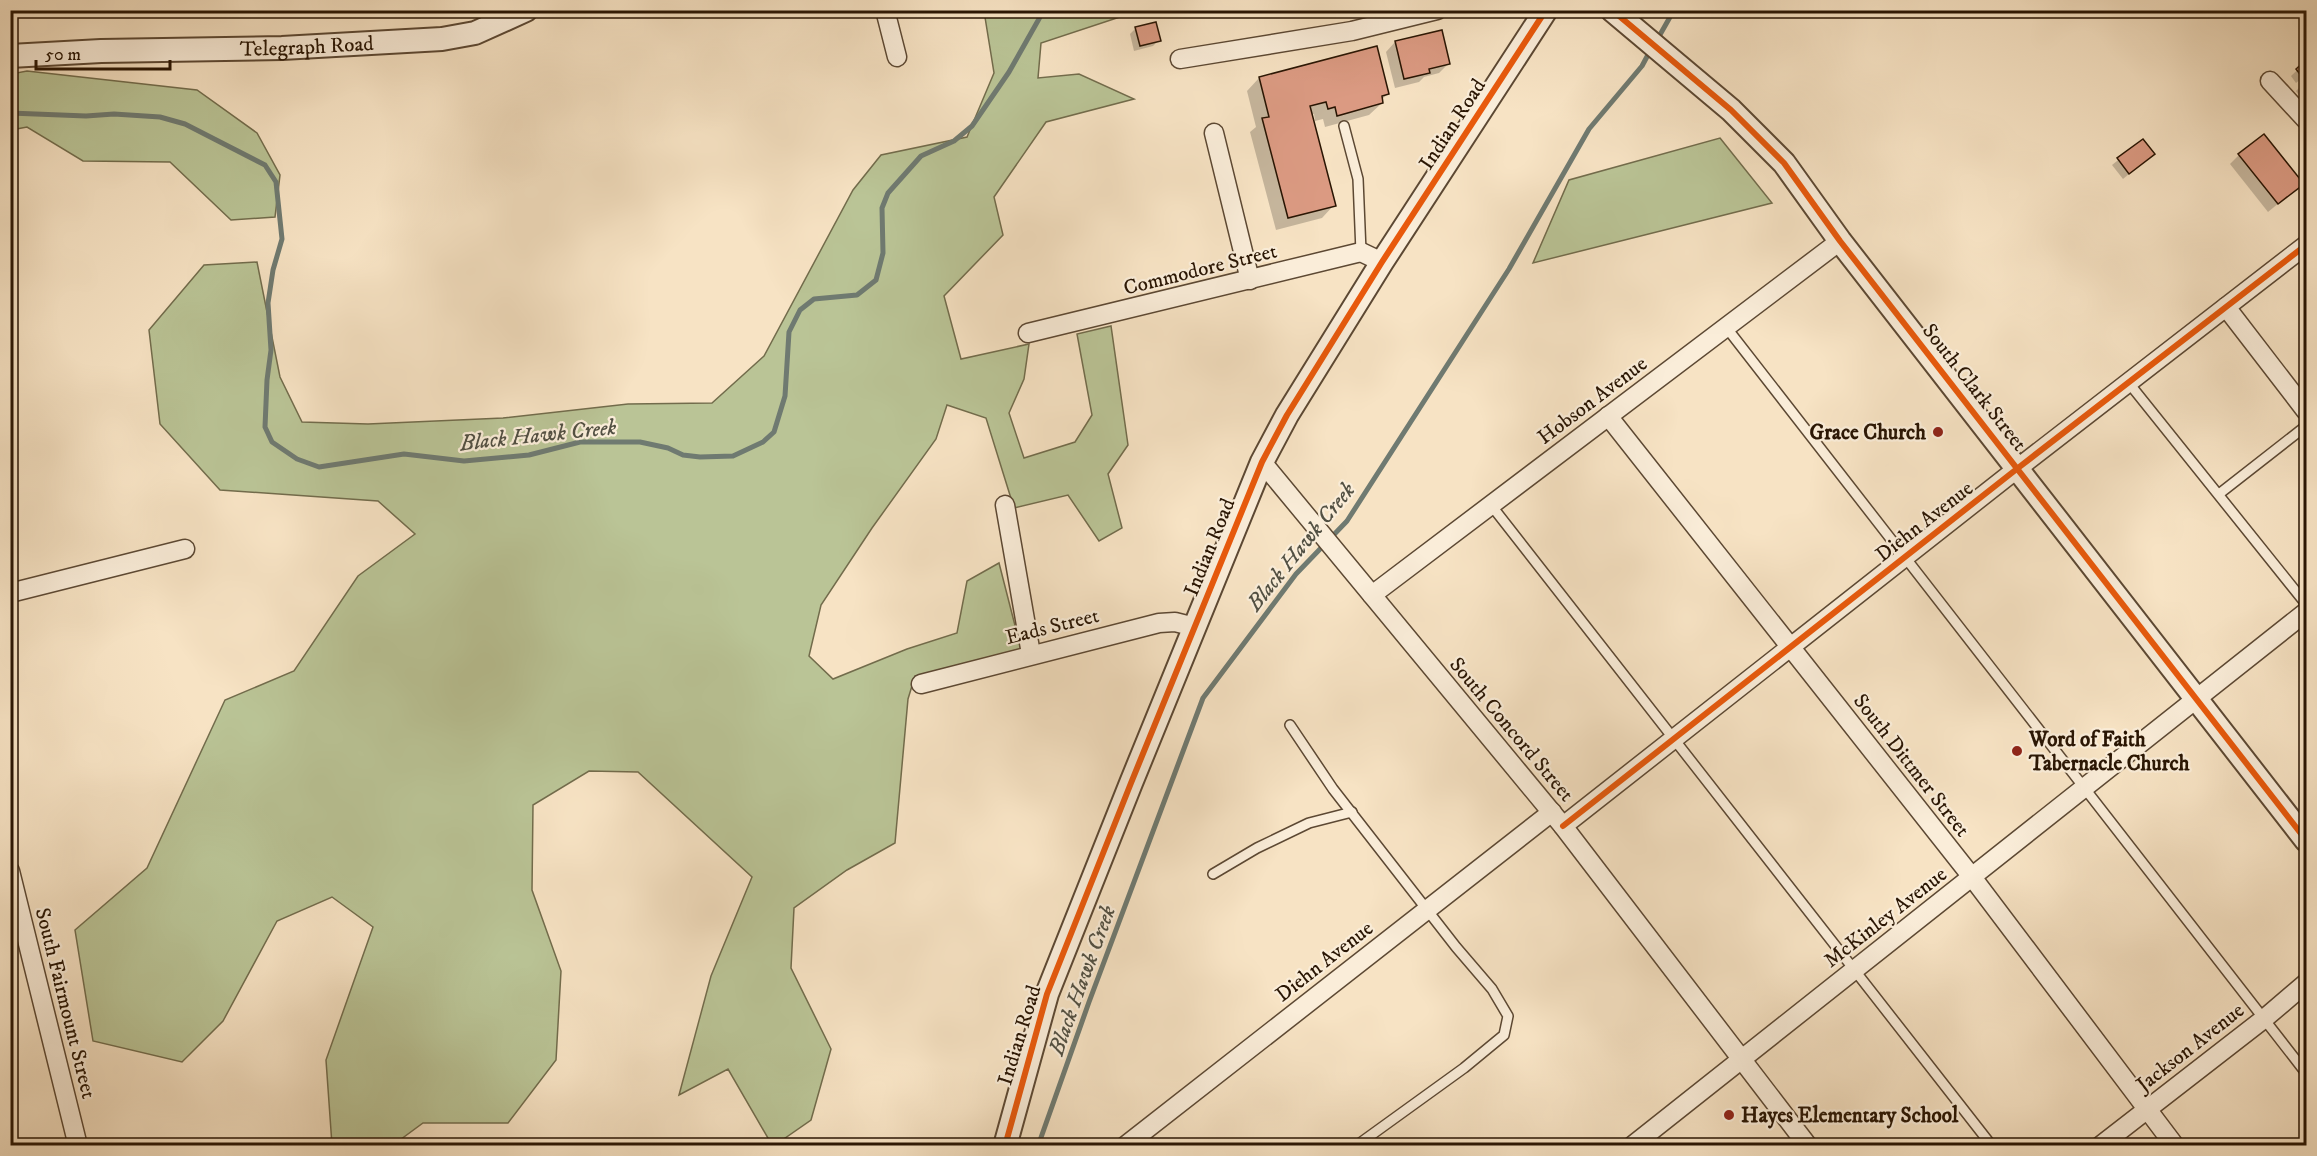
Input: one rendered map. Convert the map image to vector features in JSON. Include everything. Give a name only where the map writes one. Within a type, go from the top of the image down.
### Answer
[{"type":"street","name":"Telegraph Road","points":[[10,56],[101,51],[282,48],[442,39],[475,33],[525,10]]},
{"type":"street","points":[[885,10],[897,57]]},
{"type":"street","points":[[1180,59],[1352,31],[1437,10]]},
{"type":"street","name":"Indian Road","points":[[1005,1146],[1047,994],[1262,462],[1287,415],[1382,262],[1546,10]]},
{"type":"street","name":"South Clark Street","points":[[1612,10],[1635,32],[1731,110],[1784,163],[1840,241],[2307,840]]},
{"type":"street","points":[[2270,81],[2307,120]]},
{"type":"street","points":[[1214,133],[1250,280]]},
{"type":"street","name":"Hobson Avenue","points":[[1372,595],[1840,241]]},
{"type":"street","name":"Diehn Avenue","points":[[1125,1146],[1428,909],[1674,739],[2128,382],[2307,245]]},
{"type":"street","points":[[1361,252],[1382,262]]},
{"type":"street","name":"Commodore Street","points":[[1028,333],[1361,252]]},
{"type":"street","points":[[2226,307],[2307,411]]},
{"type":"street","name":"South Dittmer Street","points":[[1608,416],[1972,877],[2175,1146]]},
{"type":"street","name":"South Concord Street","points":[[1262,462],[1558,819],[1808,1146]]},
{"type":"street","points":[[1005,505],[1031,654]]},
{"type":"street","points":[[10,593],[185,549]]},
{"type":"street","name":"McKinley Avenue","points":[[1632,1146],[2307,612]]},
{"type":"street","name":"Eads Street","points":[[921,684],[1159,623],[1175,622],[1195,627]]},
{"type":"street","name":"South Fairmount Street","points":[[10,870],[16,915],[78,1146]]},
{"type":"street","name":"Jackson Avenue","points":[[2100,1146],[2265,1018],[2307,982]]},
{"type":"lane","points":[[1344,126],[1358,179],[1361,252]]},
{"type":"lane","points":[[1726,327],[2307,1073]]},
{"type":"lane","points":[[2128,382],[2307,604]]},
{"type":"lane","points":[[2218,495],[2307,426]]},
{"type":"lane","points":[[1491,505],[1992,1146]]},
{"type":"lane","points":[[1290,725],[1333,789],[1456,947],[1492,989],[1508,1016],[1504,1035],[1464,1068],[1356,1146]]},
{"type":"lane","points":[[1213,874],[1257,848],[1309,823],[1352,812]]},
{"type":"green space","points":[[984,11],[1138,11],[1041,43],[1038,78],[1079,74],[1134,99],[1046,122],[994,197],[1003,235],[944,296],[961,359],[1029,344],[1024,379],[1009,413],[1024,458],[1075,442],[1092,415],[1077,334],[1111,326],[1128,445],[1108,474],[1122,528],[1099,541],[1068,495],[1014,508],[986,418],[947,405],[936,439],[872,528],[821,605],[809,656],[833,679],[907,649],[957,633],[967,581],[999,563],[1021,649],[915,676],[908,699],[895,843],[847,870],[794,908],[791,968],[831,1049],[811,1120],[772,1145],[728,1069],[679,1095],[711,976],[752,877],[638,772],[589,771],[533,805],[532,890],[561,971],[556,1060],[508,1123],[423,1123],[393,1145],[332,1145],[326,1060],[373,927],[332,897],[277,921],[223,1021],[182,1062],[93,1041],[75,930],[147,868],[225,700],[294,671],[358,576],[415,534],[378,501],[220,490],[160,424],[149,330],[204,265],[257,262],[280,377],[302,422],[368,424],[503,418],[628,404],[712,403],[764,356],[853,190],[881,155],[967,137],[994,73]]},
{"type":"green space","points":[[27,71],[197,90],[257,133],[280,175],[275,217],[231,220],[170,162],[83,161],[27,127],[11,130],[11,74]]},
{"type":"green space","points":[[1720,138],[1772,203],[1533,263],[1569,180]]},
{"type":"building","points":[[1156,22],[1161,41],[1140,46],[1135,27]]},
{"type":"building","points":[[1442,30],[1450,64],[1429,69],[1430,73],[1404,79],[1395,41]]},
{"type":"building","points":[[1377,46],[1389,94],[1382,96],[1383,103],[1337,116],[1335,107],[1328,109],[1326,102],[1310,106],[1336,206],[1288,218],[1262,118],[1269,117],[1259,77]]},
{"type":"building","points":[[2306,60],[2306,75],[2303,78],[2296,69]]},
{"type":"building","points":[[2264,134],[2304,184],[2278,204],[2238,154]]},
{"type":"building","points":[[2143,139],[2155,154],[2129,174],[2117,158]]},
{"type":"waterway","name":"Black Hawk Creek","points":[[10,113],[160,117],[185,124],[265,165],[276,182],[282,239],[273,270],[268,303],[271,350],[265,427],[272,442],[297,459],[319,467],[404,454],[464,461],[529,455],[580,442],[640,442],[668,448],[683,455],[733,456],[763,442],[774,432],[785,396],[789,332],[800,310],[814,299],[857,295],[876,280],[883,253],[882,208],[888,193],[921,156],[954,141],[972,126],[1009,72],[1044,10]]},
{"type":"waterway","name":"Black Hawk Creek","points":[[1657,40],[1674,10]]},
{"type":"waterway","name":"Black Hawk Creek","points":[[1038,1146],[1089,1002],[1203,698],[1296,574],[1347,521],[1509,269],[1589,129],[1642,66],[1650,51]]},
{"type":"cycle path","points":[[1005,1146],[1047,994],[1262,462],[1287,415],[1382,262],[1546,10]]},
{"type":"cycle path","points":[[1612,10],[1731,110],[1784,163],[1840,241],[2306,840]]},
{"type":"cycle path","points":[[1563,826],[2306,245]]},
{"type":"place","name":"Grace Church","points":[[1938,432]]},
{"type":"place","name":"Word of Faith Tabernacle Church","points":[[2017,751]]},
{"type":"place","name":"Hayes Elementary School","points":[[1729,1115]]}]
